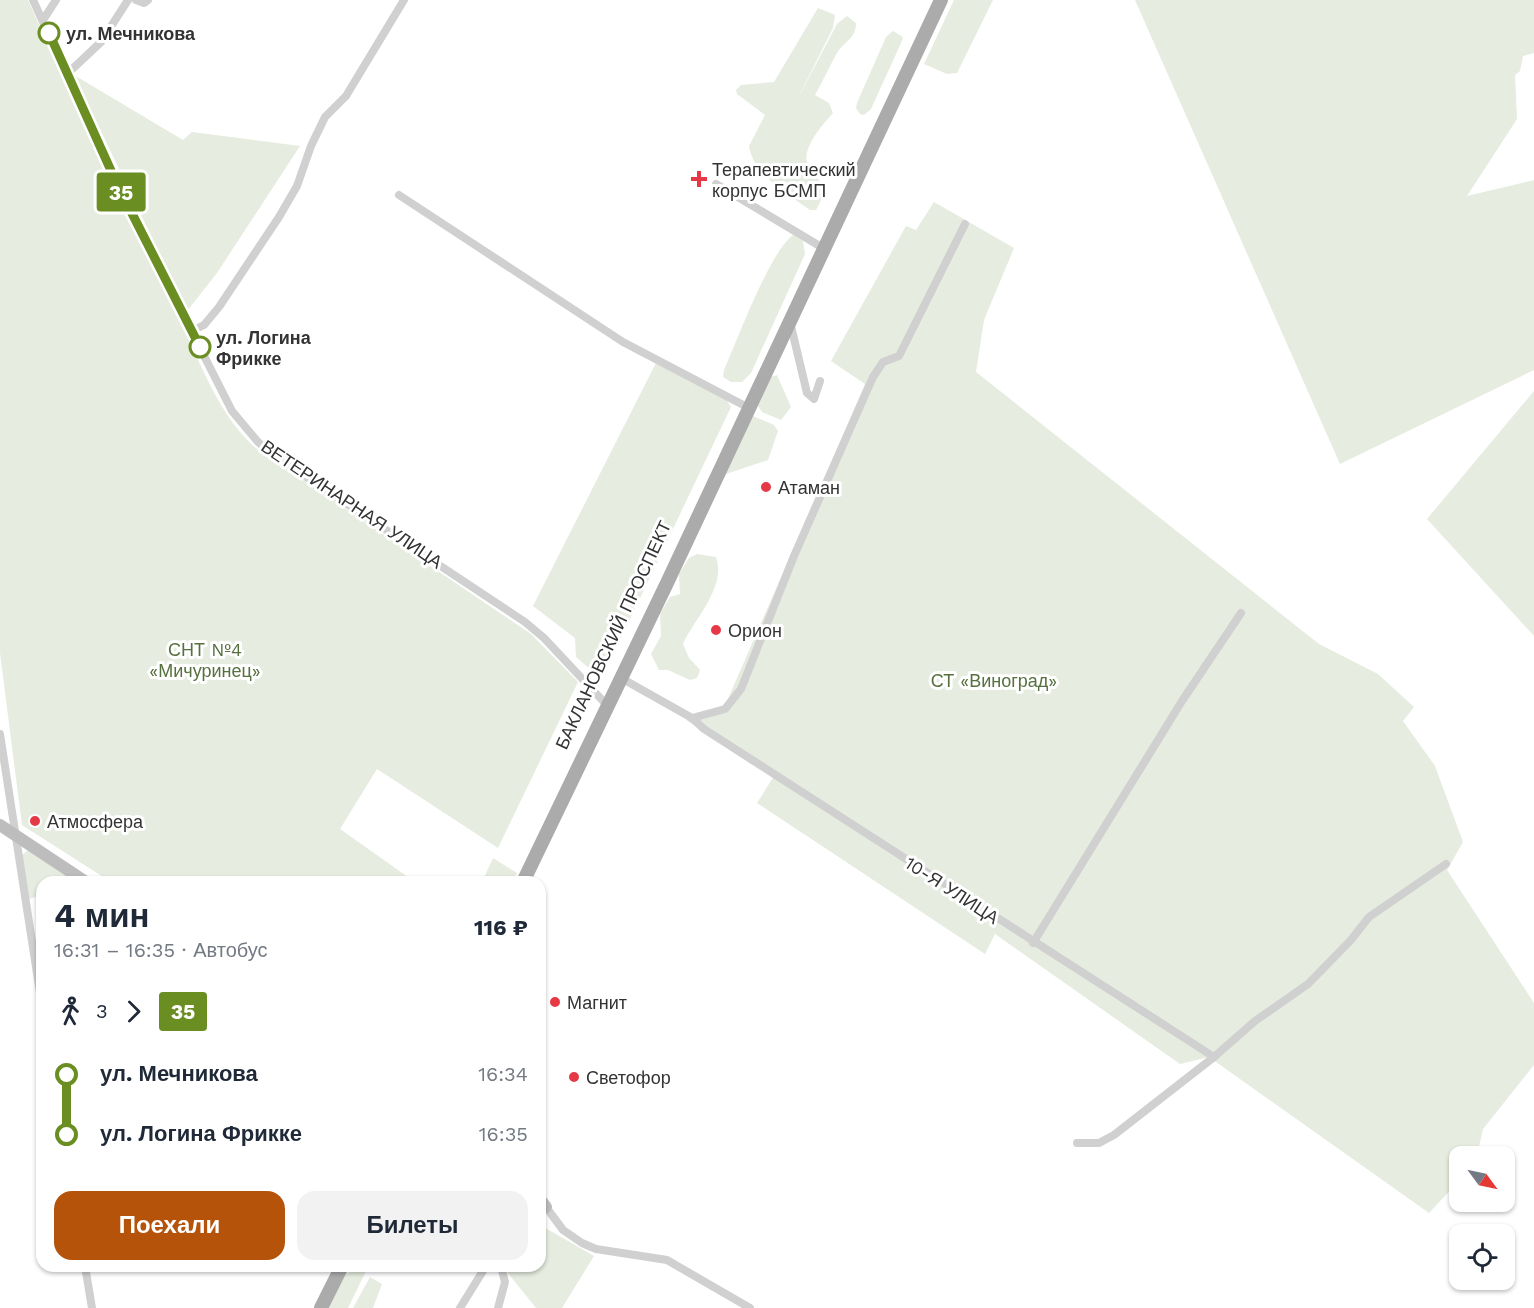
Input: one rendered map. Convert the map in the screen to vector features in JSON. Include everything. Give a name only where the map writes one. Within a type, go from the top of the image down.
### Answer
[{"type":"main road","points":[[746,406],[818,245],[934,0]]},
{"type":"main road","points":[[746,406],[941,0]]},
{"type":"main road","name":"БАКЛАНОВСКИЙ ПРОСПЕКТ","points":[[519,876],[605,705],[621,678],[746,406]]},
{"type":"main road","name":"БАКЛАНОВСКИЙ ПРОСПЕКТ","points":[[526,876],[746,406]]},
{"type":"main road","points":[[0,825],[77,876]]},
{"type":"main road","points":[[315,1308],[332,1272]]},
{"type":"main road","points":[[321,1308],[339,1272]]},
{"type":"street","name":"ВЕТЕРИНАРНАЯ УЛИЦА","points":[[33,0],[117,184],[232,411],[258,442],[507,608],[543,638],[605,705]]},
{"type":"street","points":[[43,20],[56,0]]},
{"type":"street","points":[[67,74],[101,42],[128,0]]},
{"type":"street","points":[[136,0],[144,3],[148,0]]},
{"type":"street","points":[[192,331],[204,325],[219,307],[273,226],[297,186],[314,137],[326,117],[346,96],[404,0]]},
{"type":"street","points":[[716,184],[818,245]]},
{"type":"street","points":[[399,195],[622,342],[746,406]]},
{"type":"street","points":[[692,718],[725,709],[741,689],[794,556],[873,377],[883,362],[899,356],[965,224]]},
{"type":"street","points":[[789,319],[807,393],[814,399],[820,381]]},
{"type":"street","points":[[1033,943],[1182,701],[1241,613]]},
{"type":"street","name":"10-Я УЛИЦА","points":[[621,678],[692,718],[704,729],[1033,943],[1214,1057]]},
{"type":"street","points":[[0,734],[36,969]]},
{"type":"street","points":[[1077,1143],[1106,1141],[1214,1057],[1255,1021],[1308,984],[1370,917],[1446,864]]},
{"type":"street","points":[[546,1211],[563,1230],[582,1243],[596,1249],[667,1260],[750,1308]]},
{"type":"street","points":[[86,1272],[92,1308]]},
{"type":"street","points":[[460,1308],[482,1272]]},
{"type":"street","points":[[498,1308],[505,1282],[502,1272]]},
{"type":"green space","name":"СНТ №4 «Мичуринец»","points":[[0,0],[28,0],[140,242],[212,390],[232,422],[257,449],[531,634],[578,682],[498,848],[377,769],[340,829],[407,876],[102,876],[22,825],[0,653]]},
{"type":"green space","points":[[954,0],[993,0],[957,73],[947,74],[924,64]]},
{"type":"green space","points":[[1135,0],[1534,0],[1534,53],[1523,56],[1520,71],[1515,75],[1517,119],[1467,196],[1534,180],[1534,370],[1340,464]]},
{"type":"green space","points":[[818,8],[835,15],[833,28],[794,106],[837,24],[847,16],[856,23],[854,33],[837,53],[815,95],[829,103],[833,113],[815,135],[808,149],[808,165],[827,188],[816,210],[810,210],[773,183],[757,166],[749,146],[765,115],[737,94],[736,90],[741,85],[774,82]]},
{"type":"green space","points":[[893,31],[903,37],[901,43],[871,109],[864,115],[860,114],[856,108],[857,103],[886,37]]},
{"type":"green space","points":[[74,75],[183,140],[192,132],[300,146],[217,273],[187,311]]},
{"type":"green space","name":"СТ «Виноград»","points":[[934,202],[1014,248],[984,320],[976,372],[1319,644],[1378,674],[1414,707],[1403,721],[1435,766],[1463,842],[1447,870],[1534,1003],[1534,1065],[1483,1129],[1479,1146],[1449,1146],[1449,1192],[1429,1213],[1209,1057],[1180,1064],[995,934],[985,954],[757,803],[774,776],[686,720],[699,713],[724,708],[865,384],[831,361],[906,226],[916,230]]},
{"type":"green space","points":[[793,235],[803,241],[805,254],[751,373],[742,382],[731,382],[723,377],[724,370],[764,277],[774,259]]},
{"type":"green space","points":[[656,363],[724,396],[731,407],[620,640],[597,675],[576,657],[575,638],[533,606]]},
{"type":"green space","points":[[777,375],[791,407],[781,420],[762,412],[758,406],[771,377]]},
{"type":"green space","points":[[1534,391],[1534,636],[1427,519]]},
{"type":"green space","points":[[753,416],[774,425],[778,431],[768,460],[723,475]]},
{"type":"green space","points":[[697,554],[716,557],[718,568],[717,580],[708,602],[683,644],[689,658],[700,670],[697,678],[690,680],[668,670],[659,670],[651,654],[661,636],[660,614],[670,597],[680,594],[679,574],[689,558]]},
{"type":"green space","points":[[28,850],[69,876],[36,876],[36,897],[29,899],[21,856]]},
{"type":"green space","points":[[493,858],[517,873],[515,876],[485,876]]},
{"type":"green space","points":[[546,1228],[594,1256],[562,1308],[536,1308],[507,1272],[546,1272]]},
{"type":"green space","points":[[350,1272],[366,1272],[348,1308],[329,1308],[345,1275]]},
{"type":"green space","points":[[370,1277],[382,1284],[373,1308],[353,1308]]},
{"type":"bus line","name":"35","points":[[49,33],[117,184],[200,347]]},
{"type":"place","name":"ул. Мечникова","points":[[49,33]]},
{"type":"place","name":"Терапевтический корпус БСМП","points":[[699,179]]},
{"type":"place","name":"ул. Логина Фрикке","points":[[200,347]]},
{"type":"place","name":"Атаман","points":[[766,487]]},
{"type":"place","name":"Орион","points":[[716,630]]},
{"type":"place","name":"Атмосфера","points":[[35,821]]},
{"type":"place","name":"Магнит","points":[[555,1002]]},
{"type":"place","name":"Светофор","points":[[574,1077]]}]
